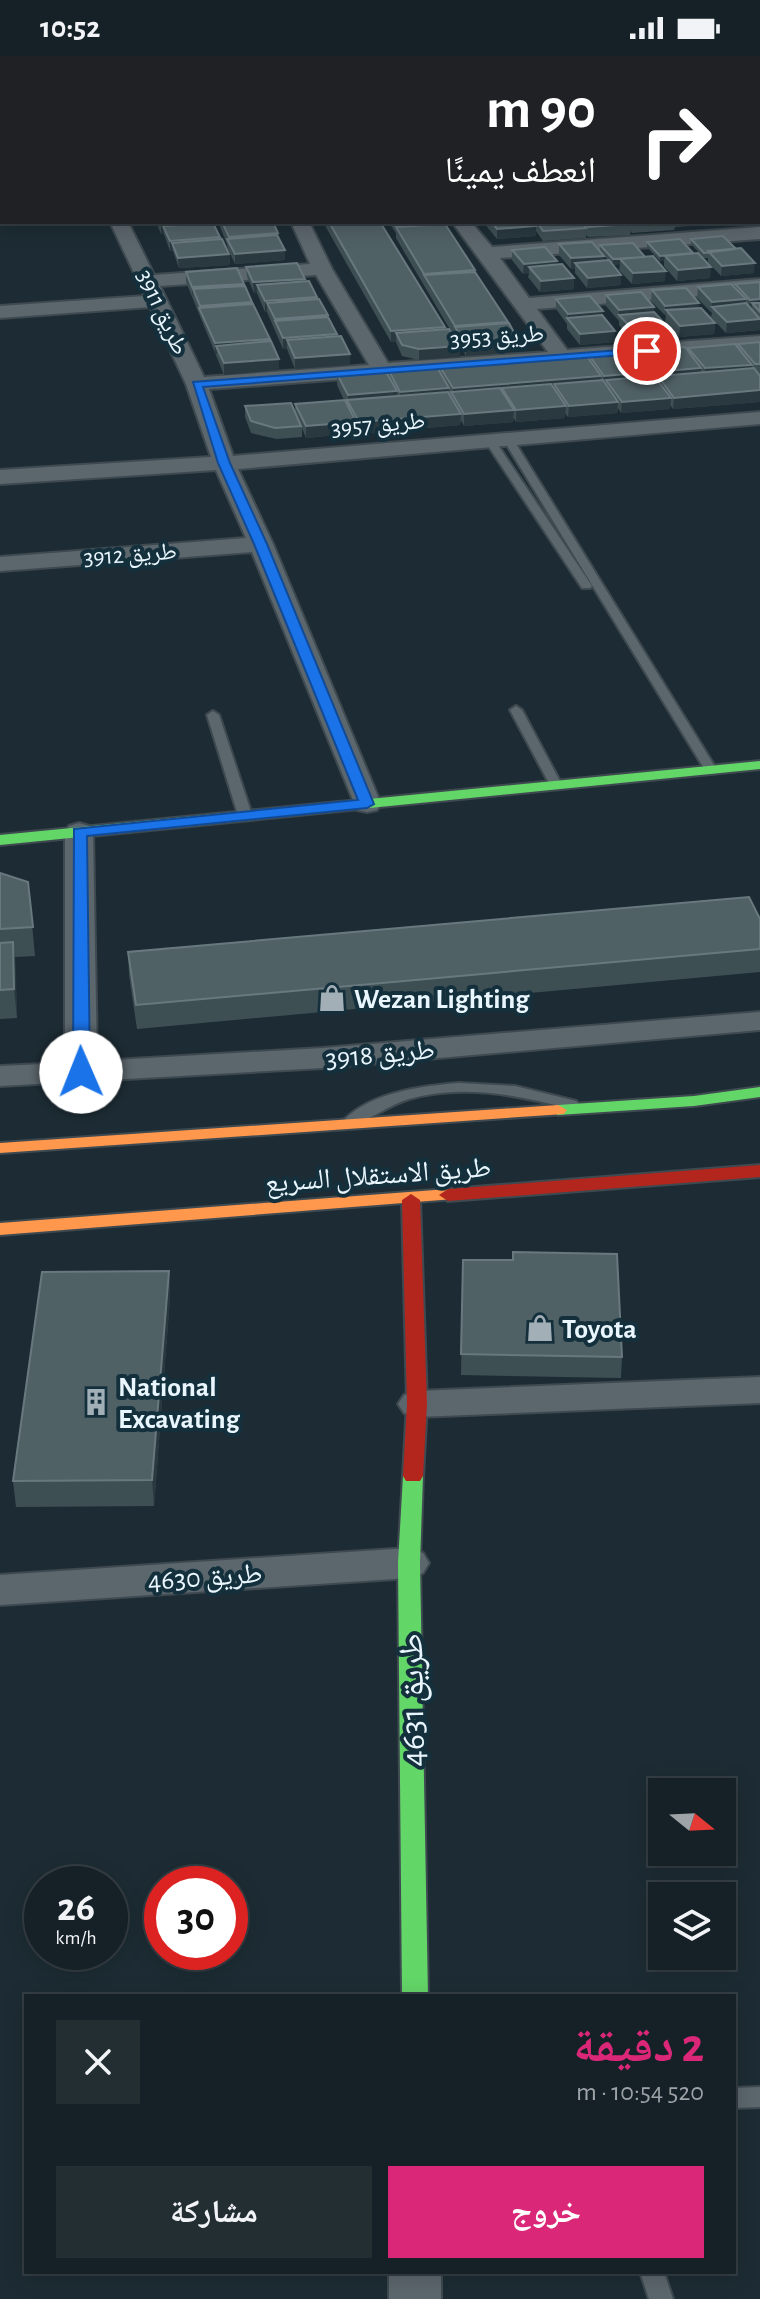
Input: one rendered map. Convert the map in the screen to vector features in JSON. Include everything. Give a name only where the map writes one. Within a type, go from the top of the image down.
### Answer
[{"type":"street","name":"طريق 3911","points":[[120,224],[197,384],[224,463],[261,544],[367,804]]},
{"type":"street","points":[[301,224],[322,269],[382,370]]},
{"type":"street","points":[[463,224],[562,357]]},
{"type":"street","points":[[487,253],[756,238]]},
{"type":"street","points":[[0,312],[322,269]]},
{"type":"street","points":[[524,304],[760,285]]},
{"type":"street","name":"طريق 3953","points":[[197,384],[760,342]]},
{"type":"street","name":"طريق 3957","points":[[0,477],[224,463],[760,418]]},
{"type":"street","name":"طريق 3912","points":[[0,564],[261,544]]},
{"type":"street","points":[[0,840],[760,765]]},
{"type":"street","points":[[79,832],[81,1072]]},
{"type":"street","name":"طريق 3918","points":[[0,1076],[323,1058],[760,1021]]},
{"type":"street","name":"طريق الاستقلال السريع","points":[[0,1148],[694,1101],[760,1092]]},
{"type":"street","name":"طريق الاستقلال السريع","points":[[0,1229],[760,1171]]},
{"type":"street","name":"طريق 4631","points":[[411,1200],[417,1404],[409,1563],[415,1994]]},
{"type":"street","points":[[417,1404],[760,1390]]},
{"type":"street","name":"طريق 4630","points":[[0,1590],[409,1563]]},
{"type":"street","points":[[415,2274],[415,2299]]},
{"type":"lane","points":[[499,440],[651,684],[659,688]]},
{"type":"lane","points":[[499,440],[711,770]]},
{"type":"lane","points":[[516,710],[556,785]]},
{"type":"lane","points":[[213,715],[245,815]]},
{"type":"lane","points":[[346,1124],[384,1101],[403,1094],[472,1086],[518,1089],[584,1108]]},
{"type":"lane","points":[[736,2098],[760,2097]]},
{"type":"lane","points":[[653,2274],[661,2299]]},
{"type":"building","points":[[214,224],[220,237],[170,241],[163,226]]},
{"type":"building","points":[[223,224],[274,224],[278,233],[229,237]]},
{"type":"building","points":[[330,224],[381,224],[445,327],[391,331]]},
{"type":"building","points":[[445,224],[475,270],[424,274],[396,227]]},
{"type":"building","points":[[493,224],[536,226],[497,229]]},
{"type":"building","points":[[538,224],[583,224],[586,228],[543,231]]},
{"type":"building","points":[[586,224],[631,224],[588,227]]},
{"type":"building","points":[[277,235],[285,250],[235,254],[227,239]]},
{"type":"building","points":[[723,236],[736,249],[704,253],[691,239]]},
{"type":"building","points":[[222,239],[229,254],[178,258],[172,243]]},
{"type":"building","points":[[680,239],[693,253],[660,256],[647,242]]},
{"type":"building","points":[[592,242],[604,256],[571,258],[559,244]]},
{"type":"building","points":[[633,243],[645,257],[613,259],[600,245]]},
{"type":"building","points":[[545,247],[557,261],[524,264],[512,250]]},
{"type":"building","points":[[741,248],[755,263],[722,266],[708,251]]},
{"type":"building","points":[[698,253],[711,267],[678,270],[665,256]]},
{"type":"building","points":[[653,256],[666,271],[633,273],[620,259]]},
{"type":"building","points":[[609,260],[621,275],[588,278],[575,263]]},
{"type":"building","points":[[297,263],[305,279],[253,282],[246,267]]},
{"type":"building","points":[[562,264],[574,278],[541,281],[529,267]]},
{"type":"building","points":[[237,268],[244,284],[192,287],[186,272]]},
{"type":"building","points":[[475,272],[508,322],[455,326],[424,275]]},
{"type":"building","points":[[309,281],[317,297],[265,301],[257,285]]},
{"type":"building","points":[[760,282],[760,299],[750,300],[735,284]]},
{"type":"building","points":[[731,284],[746,299],[712,302],[698,287]]},
{"type":"building","points":[[245,286],[252,302],[200,306],[193,289]]},
{"type":"building","points":[[686,288],[699,303],[665,306],[652,290]]},
{"type":"building","points":[[641,292],[654,307],[619,310],[606,295]]},
{"type":"building","points":[[590,296],[603,311],[568,314],[556,299]]},
{"type":"building","points":[[319,299],[328,315],[275,319],[267,303]]},
{"type":"building","points":[[746,303],[760,319],[727,322],[712,307]]},
{"type":"building","points":[[253,304],[270,339],[215,343],[199,308]]},
{"type":"building","points":[[701,308],[715,323],[680,326],[666,310]]},
{"type":"building","points":[[654,312],[668,327],[633,330],[619,315]]},
{"type":"building","points":[[602,315],[615,331],[580,334],[567,318]]},
{"type":"building","points":[[328,317],[337,334],[283,338],[275,321]]},
{"type":"building","points":[[509,323],[515,334],[508,342],[466,345],[455,327]]},
{"type":"building","points":[[449,329],[460,346],[419,349],[402,345],[396,333]]},
{"type":"building","points":[[341,336],[350,354],[295,358],[287,340]]},
{"type":"building","points":[[271,341],[279,359],[224,363],[216,346]]},
{"type":"building","points":[[760,342],[760,364],[755,364],[738,344]]},
{"type":"building","points":[[735,344],[752,365],[705,368],[688,348]]},
{"type":"building","points":[[685,347],[701,368],[654,372],[638,351]]},
{"type":"building","points":[[636,351],[652,372],[604,376],[589,355]]},
{"type":"building","points":[[586,355],[601,376],[453,388],[440,367]]},
{"type":"building","points":[[437,367],[449,388],[400,392],[389,371]]},
{"type":"building","points":[[754,368],[760,376],[760,390],[674,398],[658,376]]},
{"type":"building","points":[[385,370],[397,391],[348,395],[337,374]]},
{"type":"building","points":[[654,376],[671,398],[622,402],[606,380]]},
{"type":"building","points":[[603,380],[618,402],[569,406],[554,384]]},
{"type":"building","points":[[551,384],[566,406],[516,410],[502,388]]},
{"type":"building","points":[[500,388],[514,410],[464,414],[451,392]]},
{"type":"building","points":[[448,392],[461,414],[359,422],[347,400]]},
{"type":"building","points":[[345,400],[356,422],[306,426],[295,404]]},
{"type":"building","points":[[291,403],[301,426],[275,428],[251,421],[245,406]]},
{"type":"building","points":[[0,873],[28,882],[33,927],[0,929]]},
{"type":"building","points":[[749,897],[760,919],[760,949],[136,1005],[128,952]]},
{"type":"building","points":[[13,942],[14,989],[0,990],[0,943]]},
{"type":"building","name":"Toyota","points":[[513,1252],[617,1254],[622,1357],[461,1354],[463,1260],[513,1260]]},
{"type":"building","name":"National Excavating","points":[[169,1271],[152,1480],[13,1481],[42,1272]]},
{"type":"traffic: fast","points":[[0,840],[760,765]]},
{"type":"traffic: fast","points":[[558,1110],[694,1101],[760,1092]]},
{"type":"traffic: fast","points":[[413,1476],[409,1563],[415,1994]]},
{"type":"traffic: slow","points":[[0,1148],[558,1110]]},
{"type":"traffic: slow","points":[[0,1229],[448,1195]]},
{"type":"traffic: jam","points":[[448,1195],[760,1171]]},
{"type":"traffic: jam","points":[[411,1200],[417,1404],[413,1476]]},
{"type":"place","name":"Wezan Lighting","points":[[332,998]]},
{"type":"place","name":"Toyota","points":[[540,1328]]},
{"type":"place","name":"National Excavating","points":[[96,1402]]},
{"type":"route","points":[[81,1072],[79,832],[367,804],[261,544],[224,463],[197,384],[647,351]]}]
